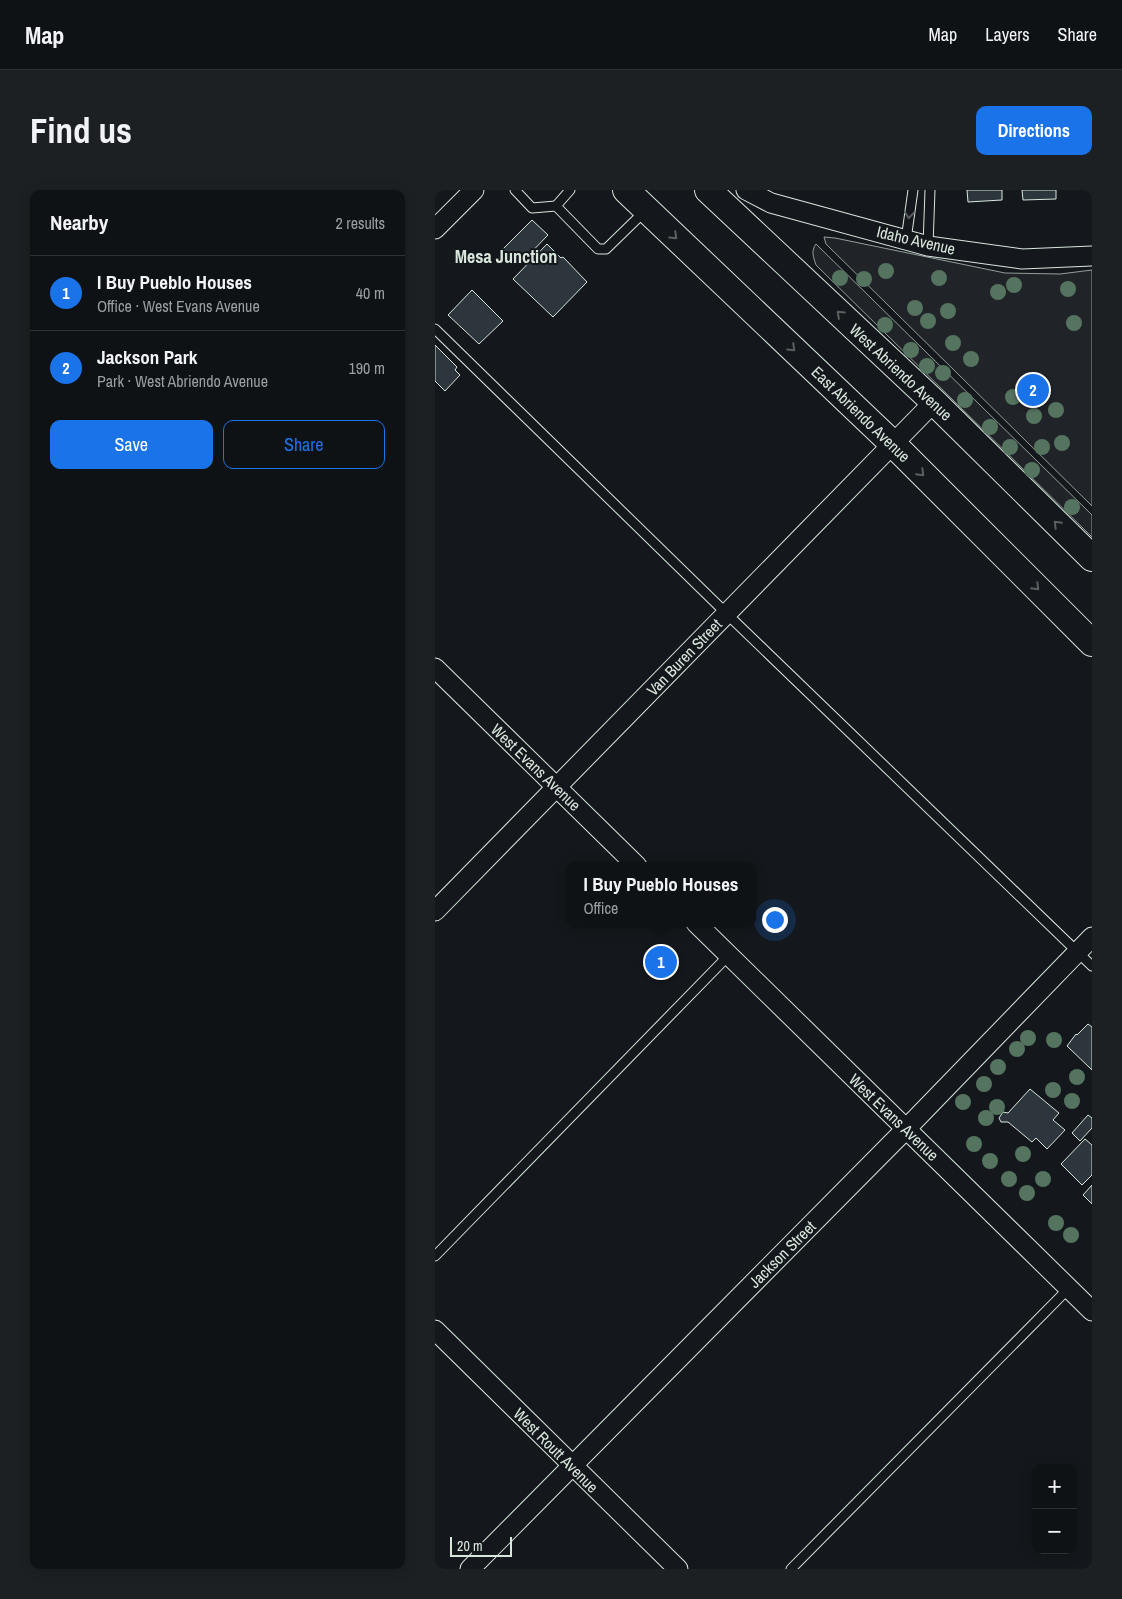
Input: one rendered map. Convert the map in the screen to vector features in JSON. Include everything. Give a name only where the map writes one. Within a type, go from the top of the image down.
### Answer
[{"type":"main road","name":"East Abriendo Avenue","points":[[626,190],[893,444],[1092,643]]},
{"type":"main road","name":"West Abriendo Avenue","points":[[708,190],[934,402],[1092,558]]},
{"type":"street","points":[[435,230],[474,190]]},
{"type":"street","name":"Idaho Avenue","points":[[746,190],[771,203],[928,246],[1022,259],[1092,256]]},
{"type":"street","name":"Van Buren Street","points":[[435,911],[934,402]]},
{"type":"street","name":"West Evans Avenue","points":[[435,668],[633,862]]},
{"type":"street","name":"West Evans Avenue","points":[[700,927],[1092,1311]]},
{"type":"street","name":"Jackson Street","points":[[470,1569],[906,1129],[1092,937]]},
{"type":"street","name":"West Routt Avenue","points":[[435,1330],[678,1569]]},
{"type":"lane","points":[[515,190],[531,208],[556,206],[570,190]]},
{"type":"lane","points":[[906,240],[913,190]]},
{"type":"lane","points":[[928,246],[930,190]]},
{"type":"lane","points":[[556,206],[598,249],[606,249],[647,210]]},
{"type":"lane","points":[[435,329],[1092,966]]},
{"type":"lane","points":[[435,1256],[729,955]]},
{"type":"lane","points":[[791,1569],[1069,1288]]},
{"type":"shaded area","points":[[824,237],[1005,273],[1060,274],[1092,270],[1092,506],[826,244]]},
{"type":"shaded area","points":[[816,244],[1092,515],[1092,537],[816,265],[813,249]]},
{"type":"building","points":[[967,190],[1002,190],[1002,200],[968,202]]},
{"type":"building","points":[[1022,190],[1056,190],[1056,199],[1023,200]]},
{"type":"building","points":[[532,220],[548,235],[519,265],[503,249]]},
{"type":"building","points":[[547,244],[561,258],[563,257],[587,282],[553,317],[513,279]]},
{"type":"building","points":[[472,290],[503,321],[479,344],[448,315]]},
{"type":"building","points":[[435,345],[457,367],[455,370],[460,375],[445,391],[435,381]]},
{"type":"building","points":[[1088,1024],[1092,1027],[1092,1070],[1067,1046],[1076,1034]]},
{"type":"building","points":[[1030,1089],[1059,1113],[1053,1120],[1065,1130],[1047,1149],[1036,1138],[1032,1142],[1008,1122],[1001,1122],[999,1118],[1003,1112],[1008,1113]]},
{"type":"building","points":[[1088,1115],[1092,1118],[1092,1128],[1080,1141],[1072,1133]]},
{"type":"building","points":[[1085,1139],[1092,1145],[1092,1175],[1082,1185],[1061,1164]]},
{"type":"building","points":[[1092,1185],[1092,1204],[1083,1195]]},
{"type":"place","name":"Jackson Park","points":[[1033,390]]},
{"type":"place","name":"I Buy Pueblo Houses","points":[[661,962]]},
{"type":"district","name":"Mesa Junction","points":[[506,256]]}]
